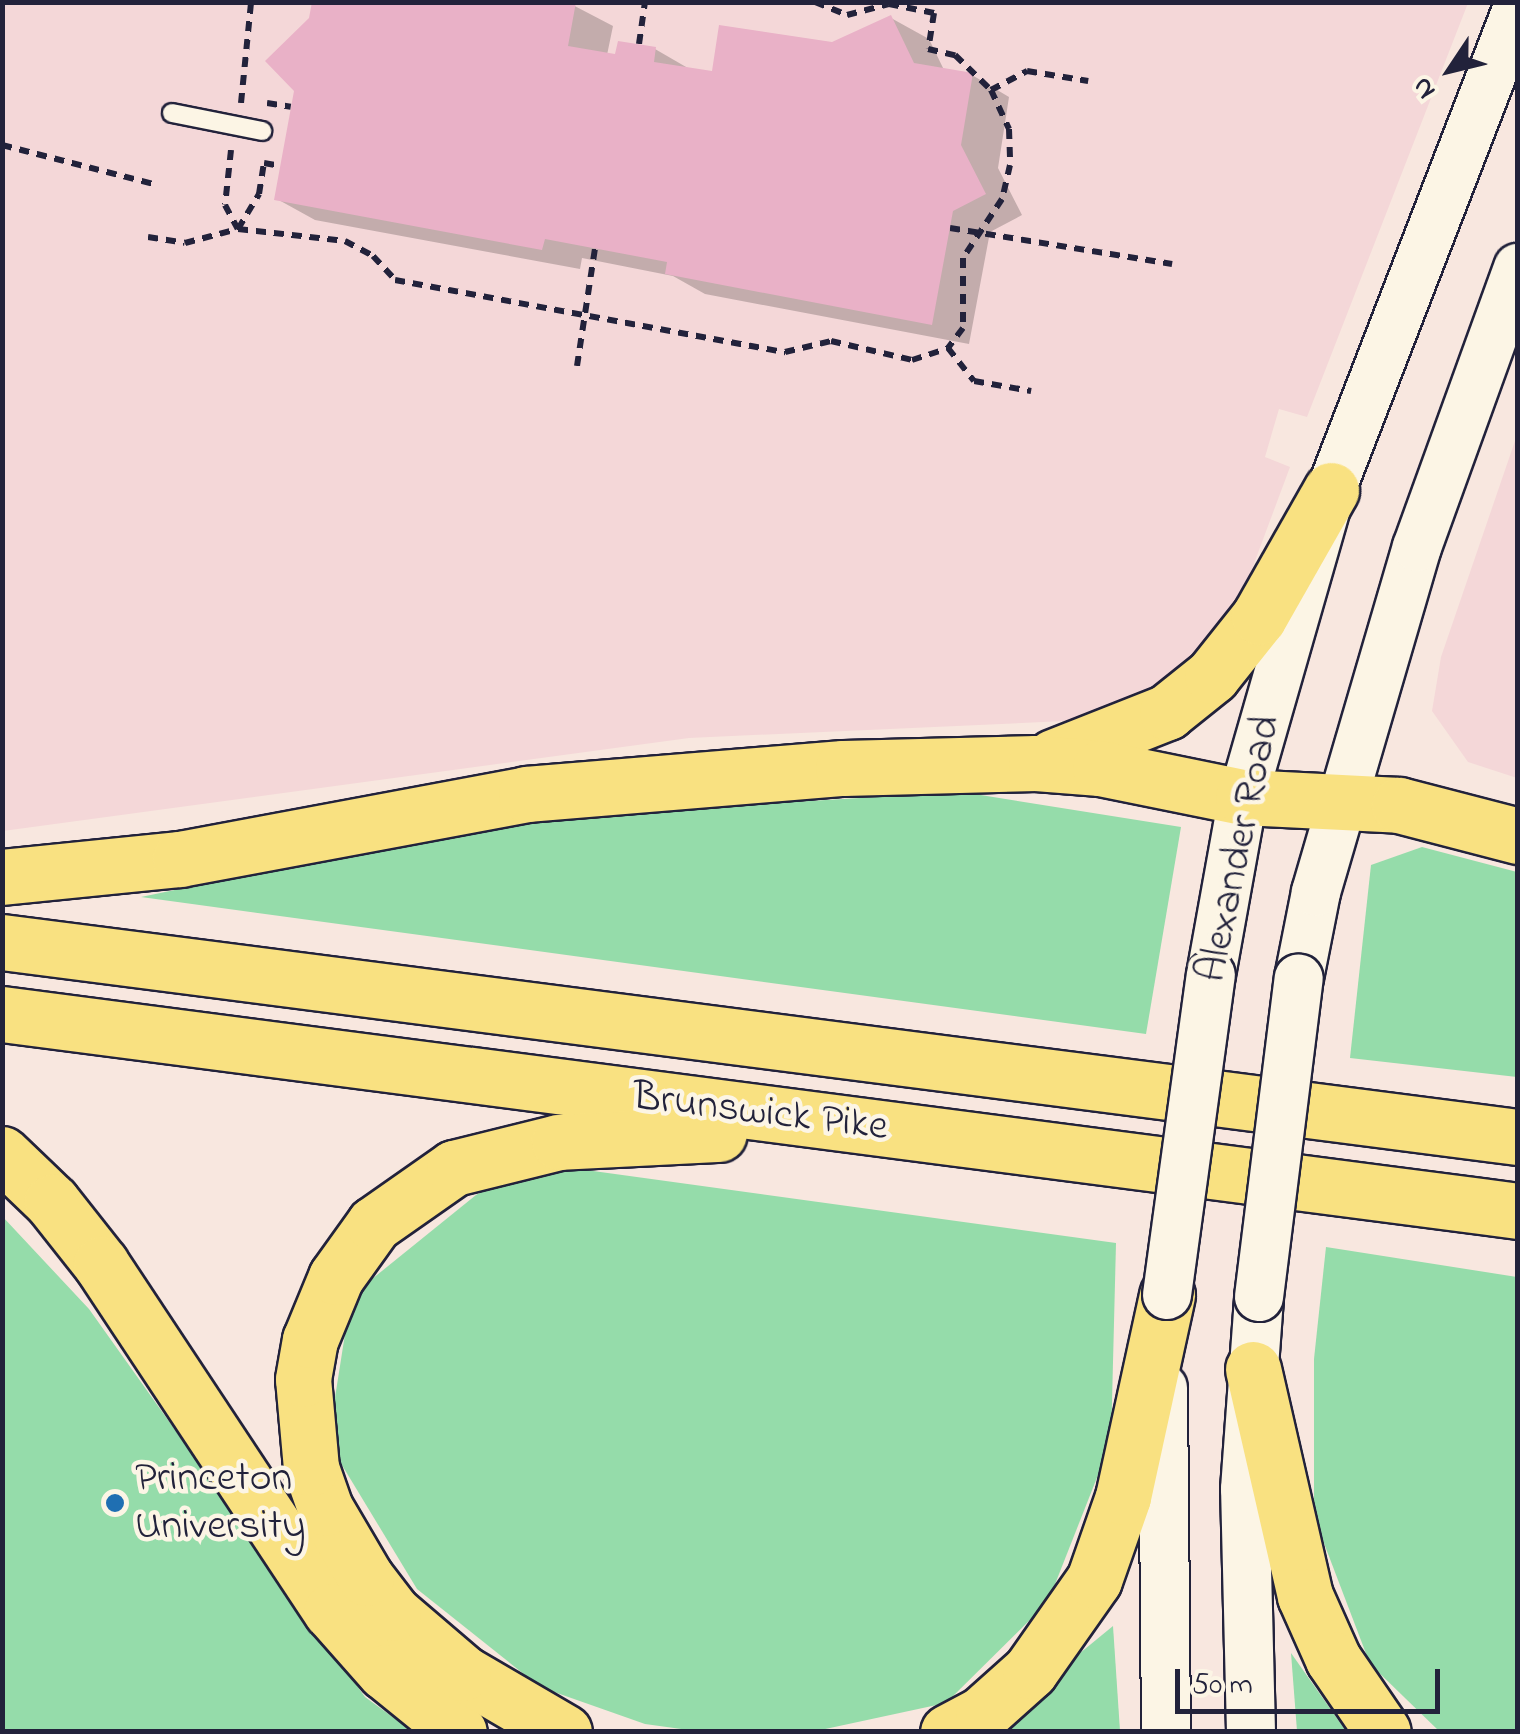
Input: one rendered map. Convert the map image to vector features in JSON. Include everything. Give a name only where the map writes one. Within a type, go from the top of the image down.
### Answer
[{"type":"highway","points":[[1036,763],[1167,712],[1212,676],[1259,618],[1331,490]]},
{"type":"highway","points":[[2,877],[180,860],[602,784],[843,768],[1036,763],[1148,773],[1244,797],[1342,799],[1400,805],[1518,836]]},
{"type":"highway","name":"Brunswick Pike","points":[[2,942],[1518,1137]]},
{"type":"highway","name":"Brunswick Pike","points":[[2,1014],[1518,1211]]},
{"type":"highway","points":[[564,1732],[462,1672],[393,1613],[326,1508],[304,1425],[303,1379],[315,1324],[336,1277],[374,1224],[403,1199],[487,1157],[615,1138],[888,1129]]},
{"type":"highway","points":[[2,1154],[102,1264],[330,1611],[385,1672],[459,1732]]},
{"type":"highway","points":[[1339,1188],[1518,1241]]},
{"type":"highway","points":[[948,1732],[983,1713],[1030,1671],[1094,1580],[1123,1496],[1167,1295]]},
{"type":"highway","points":[[1253,1369],[1305,1596],[1334,1659],[1383,1732]]},
{"type":"main road","name":"Alexander Road","points":[[1166,1732],[1160,1544],[1167,1295],[1212,975],[1244,797],[1331,490],[1518,6]]},
{"type":"main road","name":"Alexander Road","points":[[1251,1732],[1244,1489],[1258,1297],[1300,978],[1342,799],[1446,459],[1518,268]]},
{"type":"lane","points":[[172,113],[262,131]]},
{"type":"path","points":[[238,228],[225,205],[250,2]]},
{"type":"path","points":[[639,44],[645,2]]},
{"type":"path","points":[[148,237],[185,243],[238,228],[346,241],[373,256],[395,280],[784,352],[831,341],[912,360],[948,348],[963,328],[963,258],[1002,199],[1010,164],[1009,129],[991,90],[955,56],[928,49],[934,13],[889,4],[847,16],[815,2]]},
{"type":"path","points":[[991,90],[1027,71],[1088,81]]},
{"type":"path","points":[[2,144],[158,186]]},
{"type":"path","points":[[238,228],[259,194],[264,163],[280,166]]},
{"type":"path","points":[[950,228],[1172,264]]},
{"type":"path","points":[[577,366],[594,248]]},
{"type":"path","points":[[948,348],[974,381],[1031,391]]},
{"type":"shaded area","points":[[3,3],[1468,3],[1307,417],[1279,409],[1265,457],[1290,467],[1242,596],[1193,658],[1139,696],[1065,721],[689,738],[3,831]]},
{"type":"shaded area","points":[[1517,435],[1518,778],[1468,762],[1432,711],[1441,657]]},
{"type":"green space","points":[[962,792],[1181,827],[1146,1034],[141,897],[521,818]]},
{"type":"green space","points":[[1422,847],[1517,872],[1517,1077],[1350,1058],[1371,865]]},
{"type":"green space","points":[[535,1163],[1116,1243],[1111,1442],[1048,1602],[946,1703],[816,1731],[703,1732],[645,1724],[540,1687],[417,1589],[328,1442],[351,1296],[476,1195]]},
{"type":"green space","name":"Princeton University","points":[[2,1216],[89,1309],[365,1697],[412,1731],[3,1731]]},
{"type":"green space","points":[[1326,1247],[1517,1277],[1517,1731],[1439,1731],[1370,1664],[1314,1517],[1314,1359]]},
{"type":"green space","points":[[1113,1626],[1120,1731],[985,1731]]},
{"type":"green space","points":[[1291,1653],[1346,1731],[1297,1731]]},
{"type":"building","points":[[312,2],[576,2],[568,46],[615,54],[618,41],[656,47],[654,62],[712,71],[719,25],[832,42],[891,15],[914,63],[973,73],[961,145],[986,194],[953,211],[932,325],[665,274],[667,262],[545,239],[542,250],[274,200],[294,91],[265,61],[309,18]]},
{"type":"place","name":"Princeton University","points":[[115,1503]]}]
